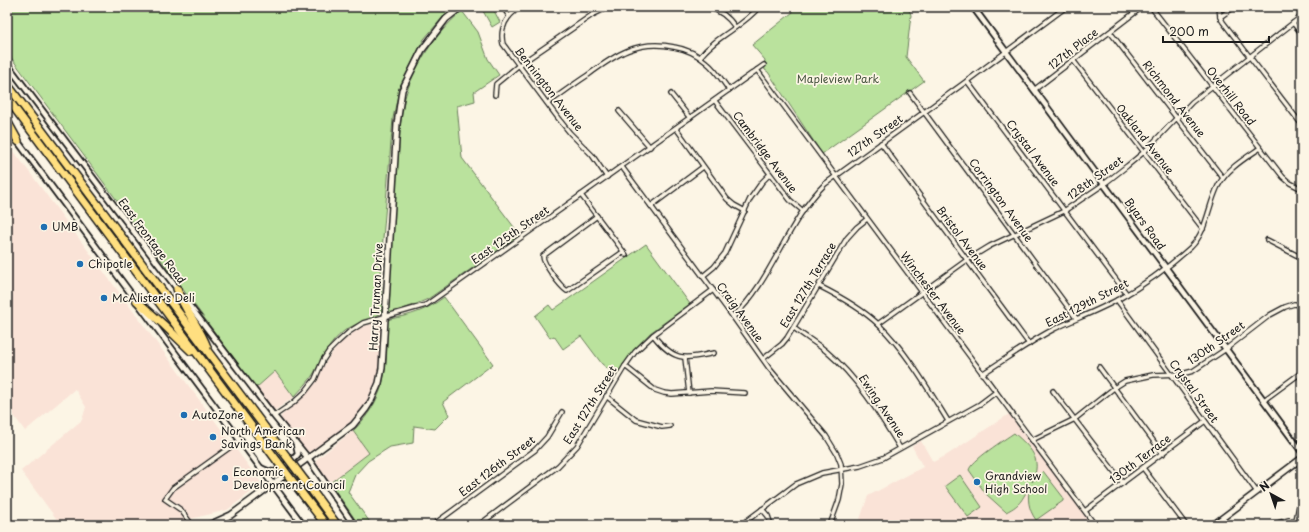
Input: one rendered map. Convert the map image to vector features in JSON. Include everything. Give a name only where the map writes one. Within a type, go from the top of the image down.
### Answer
[{"type":"highway","points":[[7,84],[337,525]]},
{"type":"highway","points":[[7,98],[326,525]]},
{"type":"highway","points":[[7,121],[18,141]]},
{"type":"highway","points":[[177,289],[180,300],[203,336],[210,354]]},
{"type":"highway","points":[[137,301],[205,365]]},
{"type":"main road","name":"Harry Truman Drive","points":[[209,525],[231,515],[353,425],[371,401],[379,383],[382,368],[397,124],[402,90],[422,50],[446,19],[461,7]]},
{"type":"main road","points":[[1213,525],[1302,458]]},
{"type":"street","points":[[503,7],[509,16],[520,7]]},
{"type":"street","points":[[494,95],[496,84],[519,65],[592,15],[609,7]]},
{"type":"street","points":[[707,7],[721,12],[735,27]]},
{"type":"street","points":[[700,57],[712,43],[747,19],[759,7]]},
{"type":"street","name":"Byars Road","points":[[973,7],[1302,452]]},
{"type":"street","points":[[977,12],[984,7]]},
{"type":"street","name":"127th Street","points":[[733,317],[752,296],[803,211],[815,194],[835,176],[925,112],[1066,7]]},
{"type":"street","name":"127th Place","points":[[1034,90],[1142,7]]},
{"type":"street","name":"Overhill Road","points":[[1150,7],[1282,177],[1302,189]]},
{"type":"street","points":[[1219,7],[1220,18],[1302,125]]},
{"type":"street","points":[[1220,18],[1234,7]]},
{"type":"street","name":"Bennington Avenue","points":[[509,16],[503,25],[501,36],[503,44],[570,133],[592,155],[607,177]]},
{"type":"street","name":"128th Street","points":[[878,324],[967,260],[990,246],[1064,211],[1104,184],[1144,152],[1192,102],[1302,16]]},
{"type":"street","points":[[1293,23],[1302,34]]},
{"type":"street","name":"Richmond Avenue","points":[[1110,32],[1223,178]]},
{"type":"street","points":[[548,103],[613,57],[631,49],[649,45],[666,45],[683,49],[700,57],[715,70],[729,90]]},
{"type":"street","name":"Oakland Avenue","points":[[1073,60],[1203,229]]},
{"type":"street","name":"East Frontage Road","points":[[7,64],[274,416],[308,458],[354,525]]},
{"type":"street","name":"East 125th Street","points":[[274,416],[293,403],[304,392],[315,379],[323,360],[338,342],[349,332],[363,323],[385,318],[426,305],[764,65]]},
{"type":"street","name":"Winchester Avenue","points":[[757,70],[1095,525]]},
{"type":"street","name":"Crystal Avenue","points":[[967,81],[1127,294]]},
{"type":"street","name":"Corrington Avenue","points":[[910,93],[1076,318]]},
{"type":"street","points":[[671,94],[690,118]]},
{"type":"street","name":"Cambridge Avenue","points":[[715,100],[790,200],[803,211]]},
{"type":"street","points":[[619,110],[650,147]]},
{"type":"street","points":[[676,128],[727,199],[744,211]]},
{"type":"street","points":[[7,129],[18,141],[137,301],[147,317],[303,525]]},
{"type":"street","name":"Bristol Avenue","points":[[881,144],[1029,344]]},
{"type":"street","name":"East 129th Street","points":[[983,374],[1029,344],[1076,318],[1117,300],[1166,268],[1192,246],[1203,229],[1213,197],[1223,178],[1236,164],[1260,148]]},
{"type":"street","name":"Craig Avenue","points":[[622,166],[763,359],[826,436],[837,454],[842,469]]},
{"type":"street","points":[[651,206],[703,166]]},
{"type":"street","points":[[703,276],[725,253],[754,191],[770,174]]},
{"type":"street","points":[[582,195],[624,253],[567,290],[563,288],[544,262],[544,256],[597,216]]},
{"type":"street","name":"East 127th Terrace","points":[[763,359],[782,344],[794,328],[847,238],[867,219]]},
{"type":"street","points":[[1267,240],[1302,258]]},
{"type":"street","points":[[818,286],[848,302],[878,324],[918,371],[948,421]]},
{"type":"street","name":"East 127th Street","points":[[479,525],[558,466],[567,457],[577,446],[606,396],[635,352],[653,335],[713,290]]},
{"type":"street","name":"Crystal Street","points":[[1117,300],[1257,492]]},
{"type":"street","name":"130th Street","points":[[1032,440],[1075,420],[1114,388],[1130,380],[1153,375],[1182,374],[1193,371],[1226,349],[1278,310],[1294,304],[1302,304]]},
{"type":"street","name":"Ewing Avenue","points":[[794,328],[826,351],[853,377],[872,403],[900,448]]},
{"type":"street","points":[[653,335],[667,351],[678,356],[685,358],[714,353]]},
{"type":"street","points":[[685,358],[689,393]]},
{"type":"street","points":[[625,366],[655,390],[664,394],[711,391],[745,393]]},
{"type":"street","points":[[1099,367],[1163,454]]},
{"type":"street","points":[[1264,400],[1302,372]]},
{"type":"street","points":[[1053,390],[1123,483]]},
{"type":"street","points":[[741,525],[796,484],[822,473],[873,462],[980,404],[996,392]]},
{"type":"street","points":[[606,396],[636,420],[662,427],[670,426]]},
{"type":"street","name":"East 126th Street","points":[[433,525],[535,450],[547,437],[562,412]]},
{"type":"street","name":"130th Terrace","points":[[1085,511],[1205,421]]},
{"type":"street","points":[[192,525],[181,510],[165,499],[173,488],[240,440]]},
{"type":"street","points":[[261,468],[274,472],[278,471],[298,454],[296,443]]},
{"type":"street","points":[[1143,468],[1186,525]]},
{"type":"street","points":[[830,525],[839,500],[842,484],[842,469]]},
{"type":"street","points":[[1296,520],[1299,506]]},
{"type":"street","points":[[762,510],[768,516],[771,525]]},
{"type":"street","points":[[1270,525],[1289,520],[1302,521]]},
{"type":"shaded area","points":[[7,142],[262,484],[227,510],[182,521],[142,525],[61,525],[21,471],[82,420],[86,407],[75,389],[25,431],[7,406]]},
{"type":"shaded area","points":[[379,323],[381,326],[380,363],[376,380],[368,401],[350,423],[312,451],[308,452],[281,420],[281,416],[301,399],[311,388],[329,357],[349,334],[361,327]]},
{"type":"shaded area","points":[[275,371],[294,397],[274,410],[256,388]]},
{"type":"shaded area","name":"Grandview High School","points":[[1009,414],[1092,525],[858,525],[868,496],[923,467],[912,446],[921,441],[933,462],[947,455]]},
{"type":"shaded area","points":[[353,431],[369,453],[330,483],[317,466],[317,459]]},
{"type":"green space","points":[[7,7],[446,7],[449,10],[424,39],[400,86],[393,118],[381,263],[382,310],[380,314],[344,331],[334,340],[310,379],[294,397],[275,371],[256,388],[7,52]]},
{"type":"green space","points":[[492,7],[500,22],[492,27],[483,11]]},
{"type":"green space","name":"Mapleview Park","points":[[792,7],[908,7],[911,15],[906,57],[924,81],[822,154],[768,72],[765,70],[765,60],[752,45],[793,12]]},
{"type":"green space","points":[[462,11],[478,32],[488,59],[499,75],[474,92],[475,101],[457,106],[462,158],[520,235],[428,299],[392,313],[388,311],[388,306],[400,129],[404,101],[413,76],[426,52],[443,30]]},
{"type":"green space","points":[[646,244],[690,304],[650,333],[636,348],[616,375],[602,364],[581,336],[563,349],[554,336],[550,338],[535,316],[549,305],[553,310]]},
{"type":"green space","points":[[444,297],[493,364],[443,402],[449,415],[435,429],[414,426],[413,443],[390,447],[368,461],[355,475],[348,492],[372,525],[359,525],[330,483],[369,453],[353,431],[365,418],[373,406],[383,381],[387,354],[387,322],[390,319],[412,314],[425,309]]},
{"type":"green space","points":[[1014,433],[1034,454],[1036,467],[1032,482],[1043,471],[1063,497],[1063,501],[1036,520],[1031,512],[1029,503],[1030,486],[1018,504],[1006,512],[986,494],[969,470],[971,466],[982,456]]},
{"type":"green space","points":[[960,475],[982,507],[968,517],[945,486]]},
{"type":"place","name":"UMB","points":[[44,227]]},
{"type":"place","name":"Chipotle","points":[[80,264]]},
{"type":"place","name":"McAlister's Deli","points":[[104,298]]},
{"type":"place","name":"AutoZone","points":[[184,415]]},
{"type":"place","name":"North American Savings Bank","points":[[213,437]]},
{"type":"place","name":"Economic Development Council","points":[[225,478]]},
{"type":"place","name":"Grandview High School","points":[[977,482]]}]
